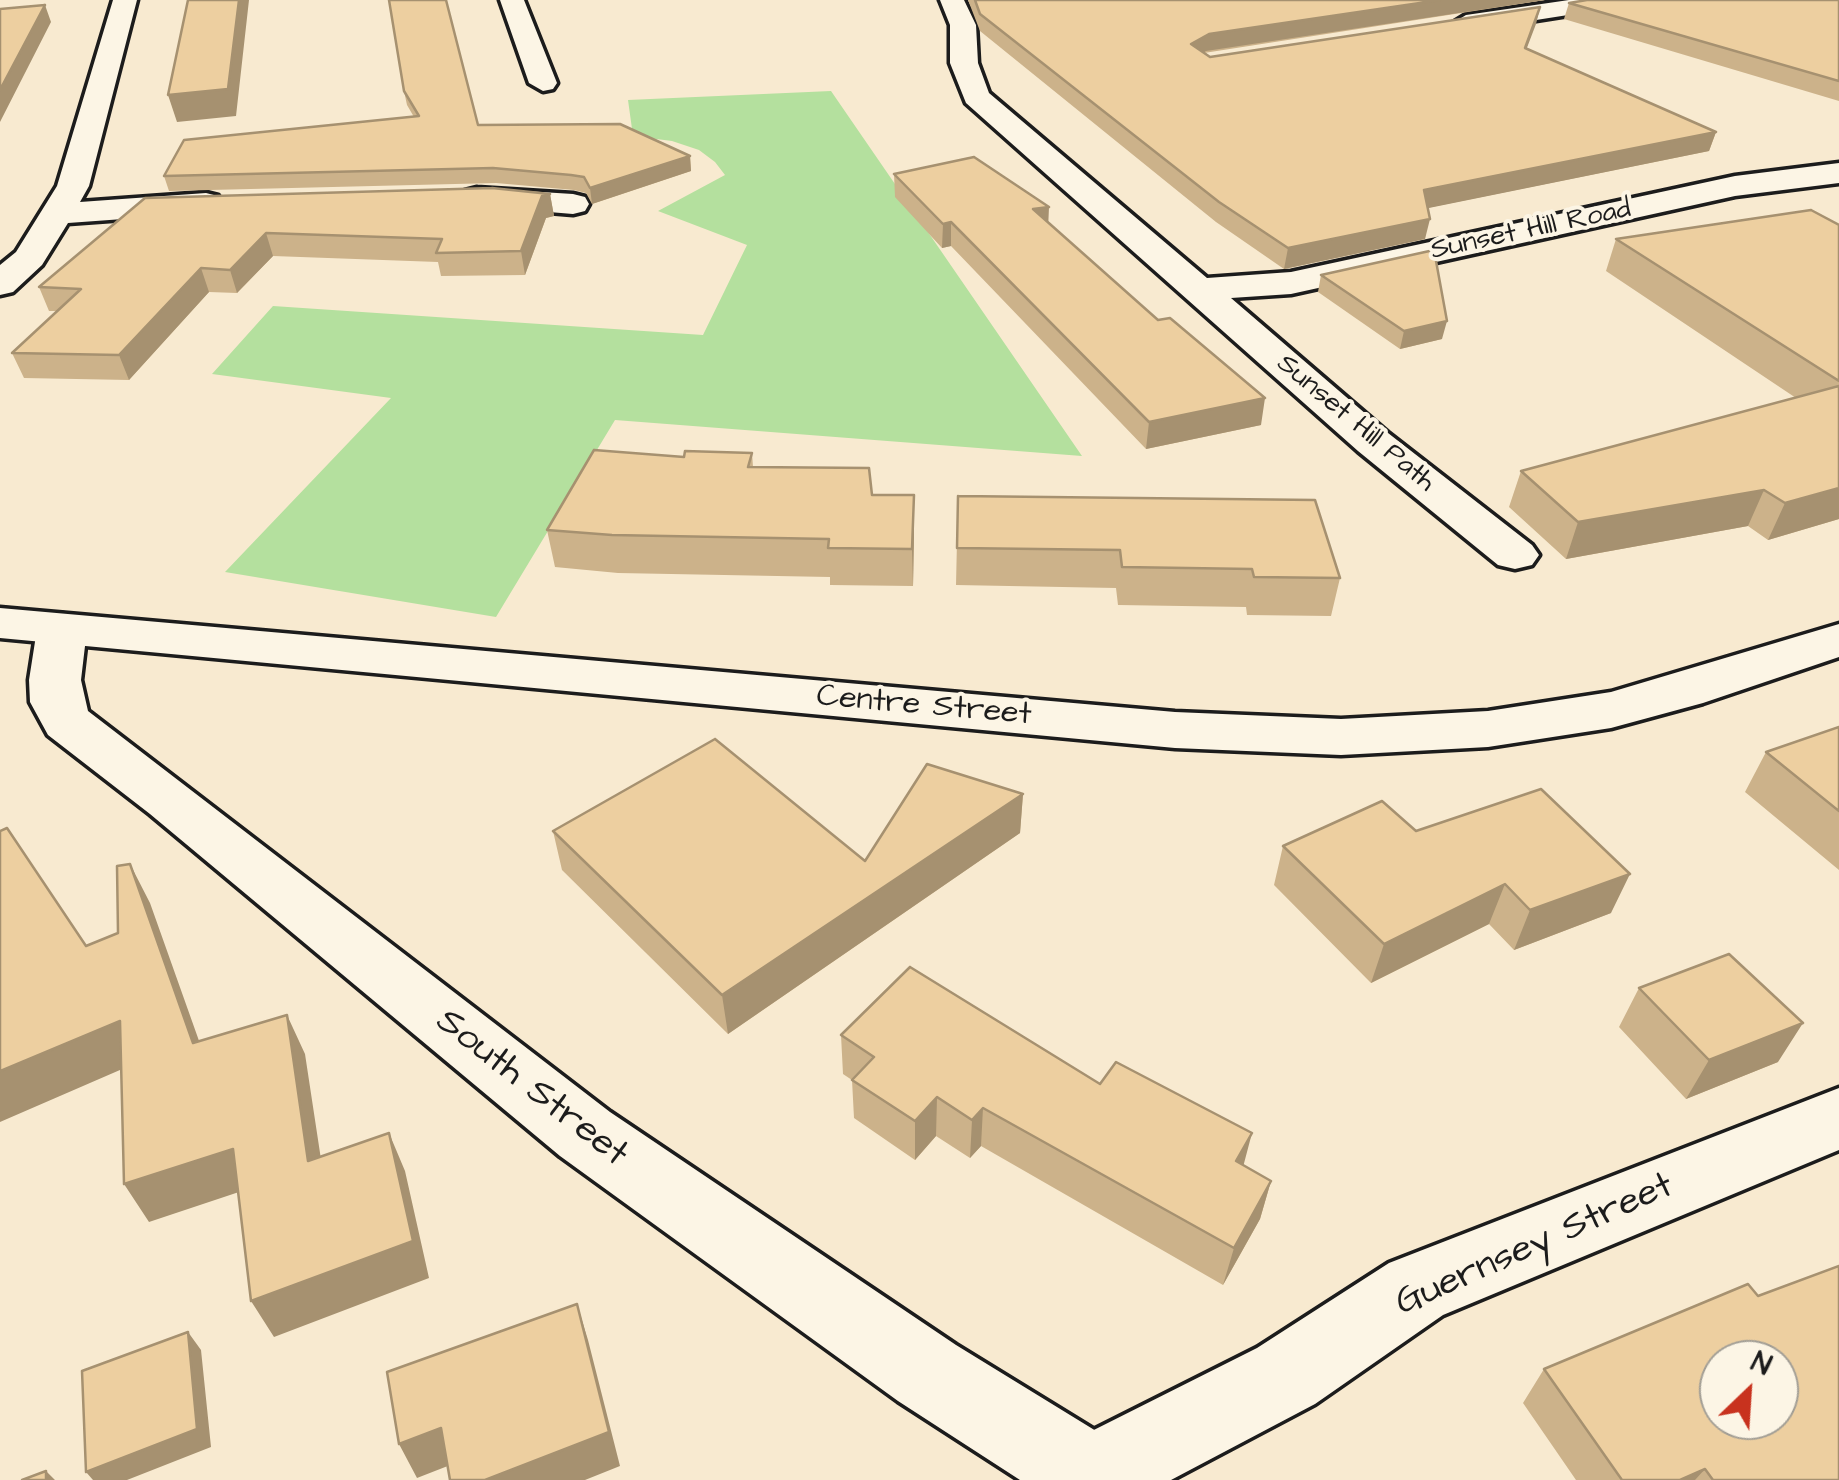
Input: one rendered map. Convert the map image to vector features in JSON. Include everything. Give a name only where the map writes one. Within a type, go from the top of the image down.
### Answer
[{"type":"street","points":[[0,284],[30,258],[73,186],[125,0]]},
{"type":"street","points":[[512,0],[542,82]]},
{"type":"street","points":[[952,0],[963,25],[964,62],[976,96],[1199,289]]},
{"type":"street","points":[[1439,24],[1619,0]]},
{"type":"street","name":"Sunset Hill Road","points":[[1199,289],[1291,283],[1735,186],[1839,174]]},
{"type":"street","points":[[438,198],[496,197],[572,204]]},
{"type":"street","points":[[59,214],[242,202]]},
{"type":"street","name":"Sunset Hill Path","points":[[1199,289],[1373,442],[1515,555]]},
{"type":"street","name":"Centre Street","points":[[31,626],[1175,730],[1341,737],[1488,728],[1610,710],[1684,692],[1839,640]]},
{"type":"street","name":"South Street","points":[[31,626],[67,722],[170,800],[584,1134],[927,1373],[1091,1479]]},
{"type":"street","name":"Guernsey Street","points":[[1091,1479],[1286,1376],[1416,1289],[1839,1118]]},
{"type":"green space","points":[[831,91],[1082,456],[615,420],[496,617],[225,572],[391,398],[212,374],[273,306],[703,335],[747,245],[658,211],[725,175],[699,150],[672,141],[633,136],[628,100]]},
{"type":"building","points":[[188,0],[239,0],[228,89],[168,95]]},
{"type":"building","points":[[389,0],[446,0],[478,125],[620,124],[690,156],[590,188],[584,177],[493,168],[164,176],[184,140],[419,116],[404,91]]},
{"type":"building","points":[[975,0],[1440,0],[1209,34],[1191,44],[1210,57],[1540,7],[1525,48],[1716,132],[1424,190],[1430,219],[1288,248],[1219,202],[980,14]]},
{"type":"building","points":[[1839,0],[1839,81],[1569,3]]},
{"type":"building","points":[[45,5],[0,90],[0,9]]},
{"type":"building","points":[[974,157],[1049,207],[1033,209],[1158,320],[1170,318],[1265,398],[1149,422],[951,222],[943,224],[894,174]]},
{"type":"building","points":[[492,188],[550,194],[542,196],[521,251],[436,253],[442,239],[266,233],[230,270],[201,268],[119,355],[12,353],[81,289],[39,287],[145,198]]},
{"type":"building","points":[[1811,210],[1839,225],[1839,381],[1616,239]]},
{"type":"building","points":[[1434,250],[1447,321],[1404,331],[1321,275]]},
{"type":"building","points":[[1839,386],[1839,488],[1785,503],[1764,490],[1578,522],[1521,471]]},
{"type":"building","points":[[594,450],[684,457],[685,451],[752,453],[748,467],[869,468],[872,495],[914,495],[912,549],[828,548],[829,539],[547,530]]},
{"type":"building","points":[[958,496],[1315,500],[1340,578],[1254,577],[1252,569],[1122,567],[1120,550],[957,548]]},
{"type":"building","points":[[1839,727],[1839,811],[1766,752]]},
{"type":"building","points":[[715,739],[865,861],[927,764],[1023,794],[722,995],[553,831]]},
{"type":"building","points":[[1541,789],[1630,874],[1530,910],[1505,884],[1384,944],[1283,846],[1382,801],[1416,831]]},
{"type":"building","points":[[7,828],[86,946],[118,933],[117,866],[130,864],[193,1043],[287,1015],[308,1161],[389,1133],[413,1241],[251,1301],[233,1149],[124,1184],[120,1021],[0,1071],[0,831]]},
{"type":"building","points":[[1729,954],[1803,1023],[1709,1060],[1639,988]]},
{"type":"building","points":[[910,967],[1100,1084],[1116,1062],[1252,1133],[1236,1161],[1271,1181],[1234,1248],[983,1108],[972,1120],[937,1097],[915,1121],[852,1080],[874,1057],[841,1035]]},
{"type":"building","points":[[1839,1266],[1839,1480],[1713,1480],[1705,1469],[1680,1480],[1622,1480],[1544,1369],[1748,1284],[1758,1296]]},
{"type":"building","points":[[577,1304],[609,1432],[485,1480],[450,1480],[441,1428],[399,1444],[387,1372]]},
{"type":"building","points":[[188,1332],[197,1429],[86,1472],[82,1371]]},
{"type":"building","points":[[46,1471],[46,1480],[22,1480]]}]
